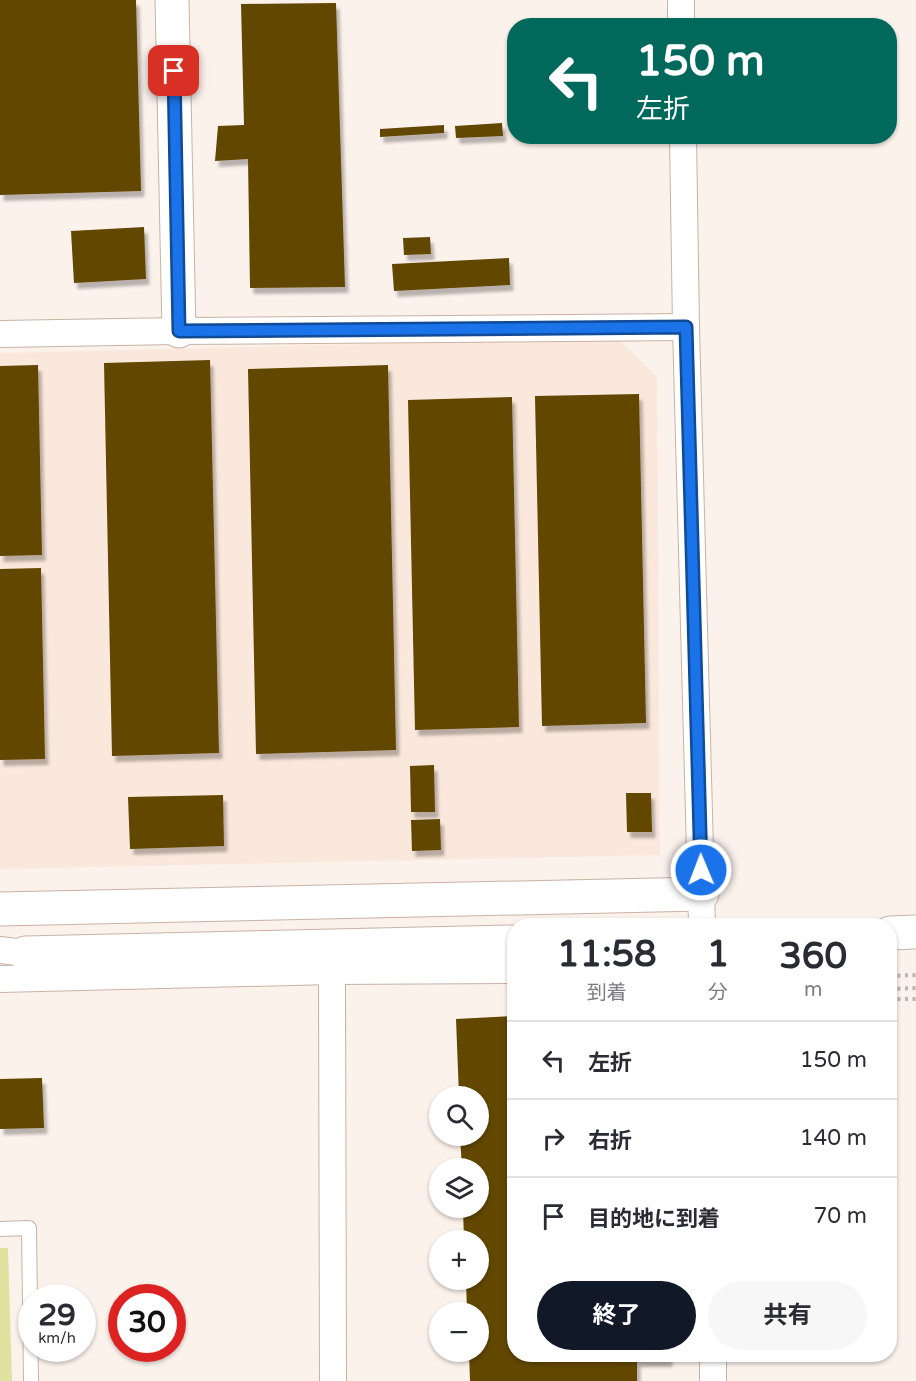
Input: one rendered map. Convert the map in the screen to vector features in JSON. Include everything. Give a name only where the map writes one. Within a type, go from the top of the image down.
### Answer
[{"type":"street","points":[[172,0],[179,331]]},
{"type":"street","points":[[681,0],[681,18]]},
{"type":"street","points":[[0,909],[702,910],[683,144]]},
{"type":"street","points":[[0,334],[686,327]]},
{"type":"street","points":[[897,933],[916,932]]},
{"type":"street","points":[[8,953],[507,942]]},
{"type":"street","points":[[0,978],[507,970]]},
{"type":"street","points":[[332,971],[333,1381]]},
{"type":"street","points":[[713,1362],[713,1381]]},
{"type":"lane","points":[[0,1229],[29,1228],[32,1381]]},
{"type":"path","points":[[897,976],[916,975]]},
{"type":"path","points":[[897,989],[916,988]]},
{"type":"path","points":[[897,999],[916,999]]},
{"type":"shaded area","points":[[617,338],[657,377],[660,855],[0,869],[0,353]]},
{"type":"shaded area","points":[[0,1248],[8,1248],[12,1381],[0,1381]]},
{"type":"building","points":[[0,0],[136,0],[141,191],[0,195]]},
{"type":"building","points":[[336,3],[345,287],[250,288],[248,159],[215,161],[218,126],[244,125],[241,4]]},
{"type":"building","points":[[502,123],[503,136],[456,138],[455,126]]},
{"type":"building","points":[[444,125],[444,133],[380,137],[380,129]]},
{"type":"building","points":[[144,227],[146,279],[74,283],[71,231]]},
{"type":"building","points":[[430,237],[431,254],[404,255],[403,238]]},
{"type":"building","points":[[509,258],[510,285],[394,291],[392,264]]},
{"type":"building","points":[[210,360],[219,753],[112,756],[104,363]]},
{"type":"building","points":[[38,365],[42,555],[0,556],[0,366]]},
{"type":"building","points":[[388,365],[396,750],[256,754],[248,369]]},
{"type":"building","points":[[639,394],[646,723],[542,726],[535,396]]},
{"type":"building","points":[[512,397],[519,727],[415,730],[408,400]]},
{"type":"building","points":[[41,568],[45,759],[0,760],[0,569]]},
{"type":"building","points":[[434,765],[435,812],[411,812],[410,766]]},
{"type":"building","points":[[626,793],[651,793],[652,832],[627,832]]},
{"type":"building","points":[[223,795],[224,846],[130,849],[128,797]]},
{"type":"building","points":[[440,819],[441,850],[412,851],[411,820]]},
{"type":"building","points":[[507,1016],[507,1362],[637,1362],[637,1381],[470,1381],[469,1362],[489,1362],[489,1302],[467,1302],[466,1290],[489,1290],[489,1230],[464,1230],[463,1218],[489,1218],[489,1158],[461,1158],[461,1146],[489,1146],[489,1086],[459,1086],[456,1019]]},
{"type":"building","points":[[42,1078],[44,1128],[0,1129],[0,1079]]},
{"type":"route","points":[[174,71],[179,331],[686,327],[701,870]]}]
